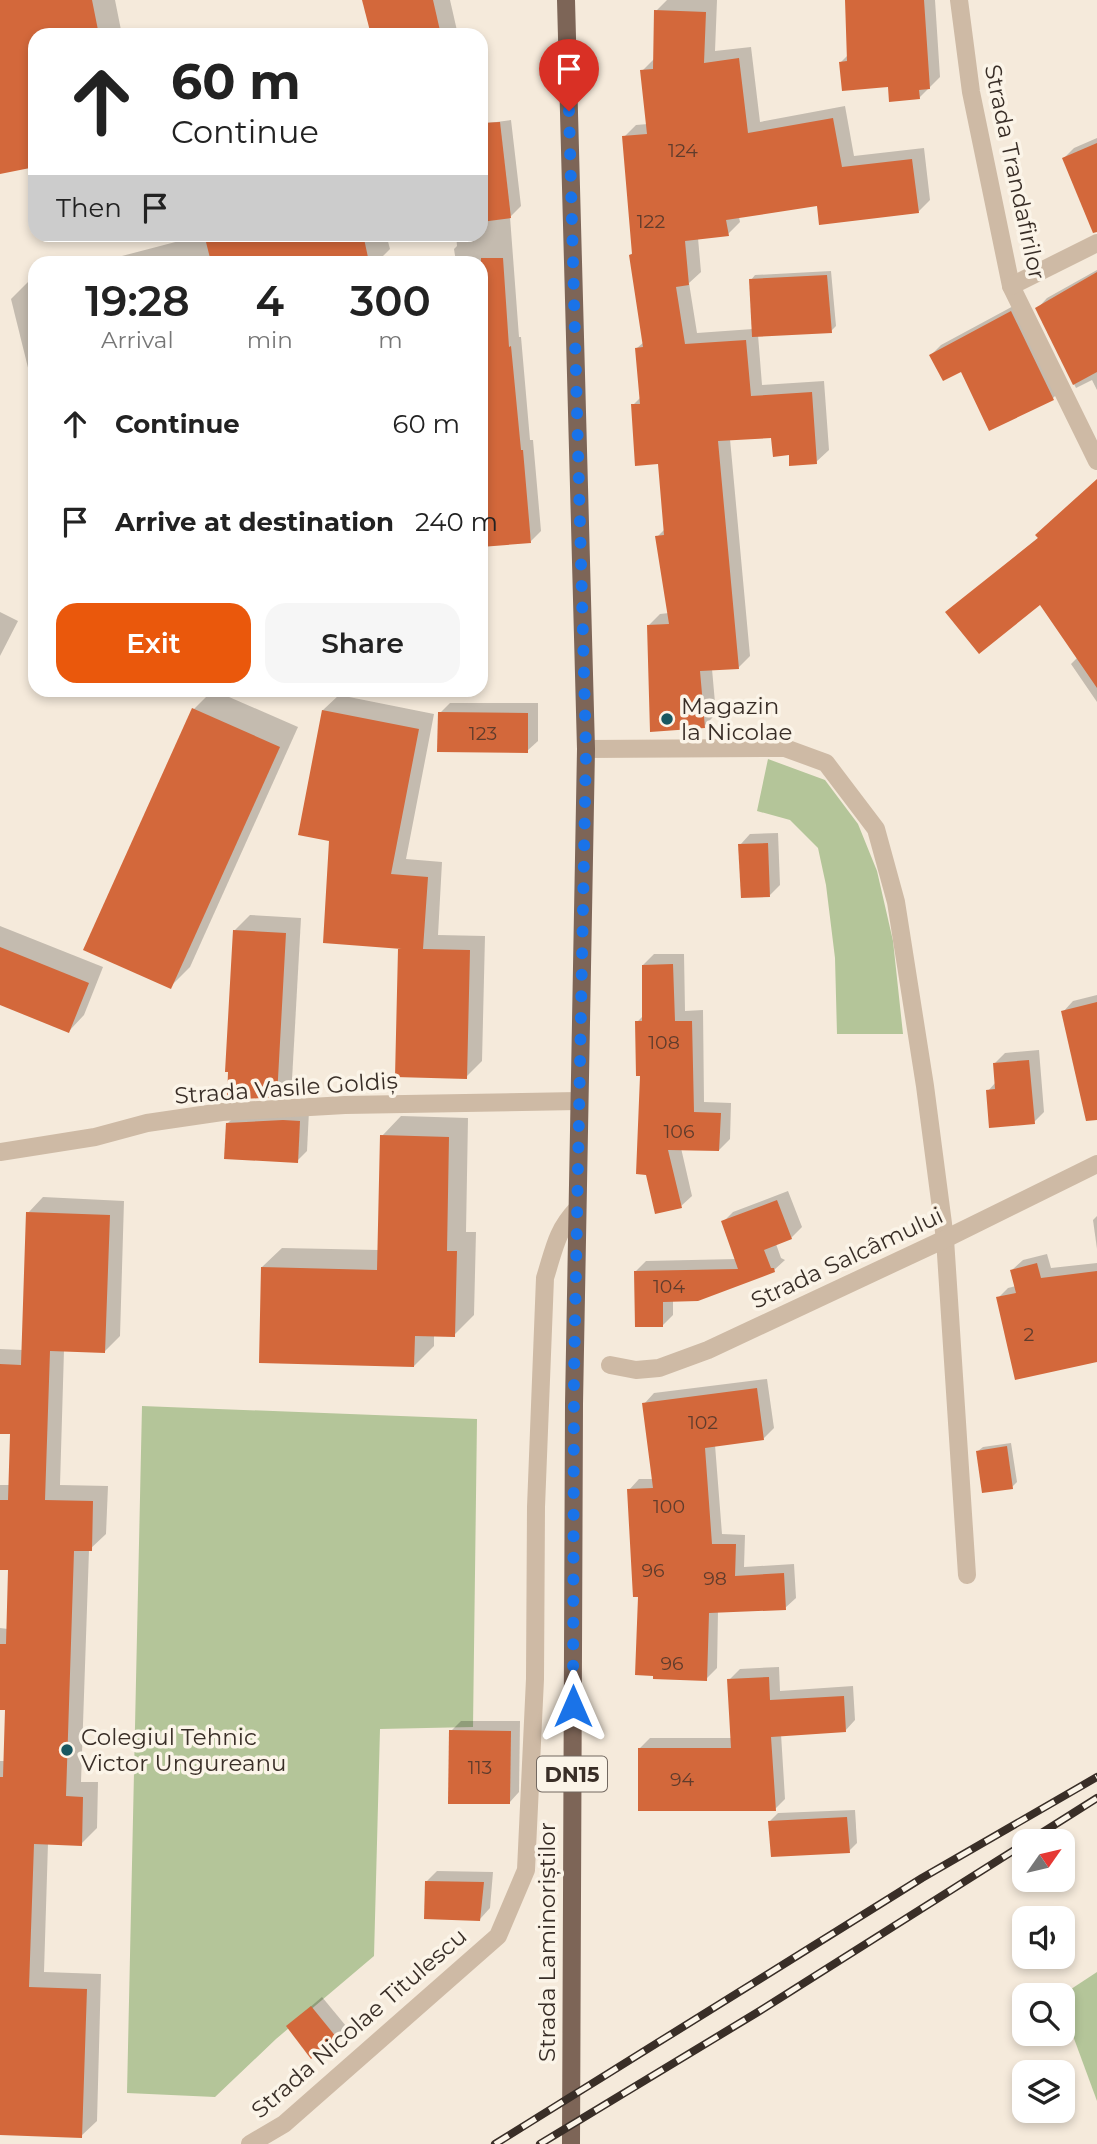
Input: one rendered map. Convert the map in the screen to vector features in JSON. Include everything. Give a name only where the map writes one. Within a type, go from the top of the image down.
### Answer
[{"type":"main road","name":"DN15","points":[[566,0],[586,750],[577,1209]]},
{"type":"main road","name":"Strada Laminoriștilor","points":[[571,2144],[577,1209]]},
{"type":"street","name":"Strada Trandafirilor","points":[[959,0],[971,92],[1011,286],[1097,461]]},
{"type":"street","points":[[1011,286],[1097,243]]},
{"type":"street","points":[[586,750],[785,748],[826,763],[876,829],[896,902],[925,1086],[945,1239],[967,1575]]},
{"type":"street","name":"Strada Vasile Goldiș","points":[[0,1152],[95,1137],[147,1123],[222,1112],[345,1105],[578,1101]]},
{"type":"street","name":"Strada Salcâmului","points":[[610,1365],[636,1370],[659,1368],[708,1350],[1097,1164]]},
{"type":"street","name":"Strada Nicolae Titulescu","points":[[250,2144],[284,2124],[498,1936],[526,1870],[535,1679],[536,1507],[545,1278],[555,1242],[565,1222],[577,1209]]},
{"type":"green space","points":[[768,759],[825,780],[858,824],[877,871],[893,941],[903,1034],[837,1034],[835,958],[826,885],[818,848],[790,820],[757,811]]},
{"type":"green space","points":[[142,1406],[477,1419],[473,1727],[380,1729],[374,1956],[276,2039],[215,2097],[127,2093]]},
{"type":"green space","points":[[1097,1972],[1097,2101],[1075,2041],[1075,1986]]},
{"type":"building","points":[[0,0],[92,0],[98,28],[28,28],[28,168],[0,174]]},
{"type":"building","points":[[362,0],[433,0],[439,28],[369,28]]},
{"type":"building","points":[[845,0],[924,0],[930,89],[919,90],[920,99],[889,102],[888,87],[842,91],[839,62],[847,61]]},
{"type":"building","points":[[654,10],[706,12],[704,63],[739,58],[748,133],[833,118],[842,167],[912,159],[919,213],[819,225],[817,206],[726,220],[729,236],[685,241],[689,285],[676,287],[685,344],[746,340],[751,396],[812,392],[817,464],[789,466],[789,455],[773,457],[771,438],[718,441],[739,669],[700,671],[705,728],[650,732],[647,625],[669,624],[655,536],[664,535],[658,464],[635,466],[631,404],[640,404],[635,348],[643,347],[629,255],[632,254],[622,136],[647,134],[640,70],[653,69]]},
{"type":"building","points":[[500,122],[511,218],[488,221],[488,123]]},
{"type":"building","points":[[1097,143],[1097,232],[1093,233],[1062,158]]},
{"type":"building","points":[[206,242],[365,242],[368,256],[210,256]]},
{"type":"building","points":[[488,258],[503,258],[509,347],[511,346],[523,450],[531,543],[488,546]]},
{"type":"building","points":[[1097,272],[1097,372],[1073,385],[1035,308]]},
{"type":"building","points":[[827,275],[832,333],[752,337],[749,279]]},
{"type":"building","points":[[1011,311],[1054,400],[989,431],[961,372],[943,381],[929,355]]},
{"type":"building","points":[[1097,479],[1097,688],[1040,605],[979,654],[945,612],[1038,538],[1035,535]]},
{"type":"building","points":[[192,708],[280,747],[171,989],[83,950]]},
{"type":"building","points":[[322,710],[419,729],[391,874],[428,877],[423,949],[470,950],[467,1079],[395,1077],[398,949],[402,949],[323,943],[329,841],[298,835]]},
{"type":"building","points":[[438,712],[528,713],[528,753],[437,752]]},
{"type":"building","points":[[768,843],[770,897],[741,898],[738,844]]},
{"type":"building","points":[[233,930],[286,933],[277,1097],[227,1100],[228,1072],[225,1072]]},
{"type":"building","points":[[0,947],[89,983],[69,1033],[0,1005]]},
{"type":"building","points":[[673,964],[675,1021],[692,1021],[694,1112],[721,1113],[719,1151],[668,1150],[682,1208],[655,1214],[646,1175],[636,1174],[640,1076],[636,1076],[635,1021],[642,1021],[642,965]]},
{"type":"building","points":[[1097,1002],[1097,1120],[1086,1121],[1061,1011]]},
{"type":"building","points":[[1029,1060],[1035,1124],[989,1128],[986,1090],[995,1089],[993,1063]]},
{"type":"building","points":[[300,1121],[298,1163],[224,1159],[226,1123]]},
{"type":"building","points":[[380,1135],[449,1137],[447,1251],[457,1251],[455,1337],[415,1336],[414,1367],[259,1363],[261,1267],[377,1270]]},
{"type":"building","points":[[777,1200],[792,1239],[764,1250],[775,1272],[698,1301],[663,1302],[663,1327],[635,1327],[634,1271],[738,1269],[721,1221]]},
{"type":"building","name":"Colegiul Tehnic Victor Ungureanu","points":[[26,1212],[110,1215],[105,1353],[50,1351],[45,1500],[93,1501],[92,1551],[74,1551],[66,1796],[83,1797],[82,1846],[34,1844],[29,1987],[87,1989],[82,2138],[0,2135],[0,1777],[3,1777],[5,1710],[0,1710],[0,1644],[6,1644],[8,1570],[0,1570],[0,1500],[8,1500],[10,1434],[0,1434],[0,1364],[21,1365]]},
{"type":"building","points":[[1037,1263],[1041,1278],[1097,1271],[1097,1362],[1015,1380],[996,1297],[1016,1293],[1010,1270]]},
{"type":"building","points":[[757,1388],[764,1440],[705,1448],[712,1544],[736,1544],[735,1576],[784,1573],[786,1610],[709,1613],[707,1681],[653,1679],[653,1676],[635,1675],[638,1597],[633,1597],[627,1489],[653,1488],[642,1403]]},
{"type":"building","points":[[1007,1446],[1013,1489],[982,1493],[976,1451]]},
{"type":"building","points":[[769,1677],[770,1700],[844,1696],[846,1732],[771,1737],[776,1811],[638,1811],[638,1748],[731,1748],[727,1679]]},
{"type":"building","points":[[449,1730],[511,1731],[510,1804],[448,1804]]},
{"type":"building","points":[[847,1817],[850,1853],[771,1857],[768,1821]]},
{"type":"building","points":[[425,1881],[484,1882],[480,1921],[424,1919]]},
{"type":"building","points":[[311,2006],[337,2038],[311,2059],[286,2026]]},
{"type":"railway","points":[[495,2144],[922,1878],[1097,1777]]},
{"type":"railway","points":[[1048,1829],[1097,1798]]},
{"type":"railway","points":[[540,2144],[758,2012],[1012,1852]]},
{"type":"place","name":"Magazin la Nicolae","points":[[667,719]]},
{"type":"place","name":"Colegiul Tehnic Victor Ungureanu","points":[[67,1750]]},
{"type":"route","points":[[569,111],[586,750],[574,1376],[573,1706]]}]
